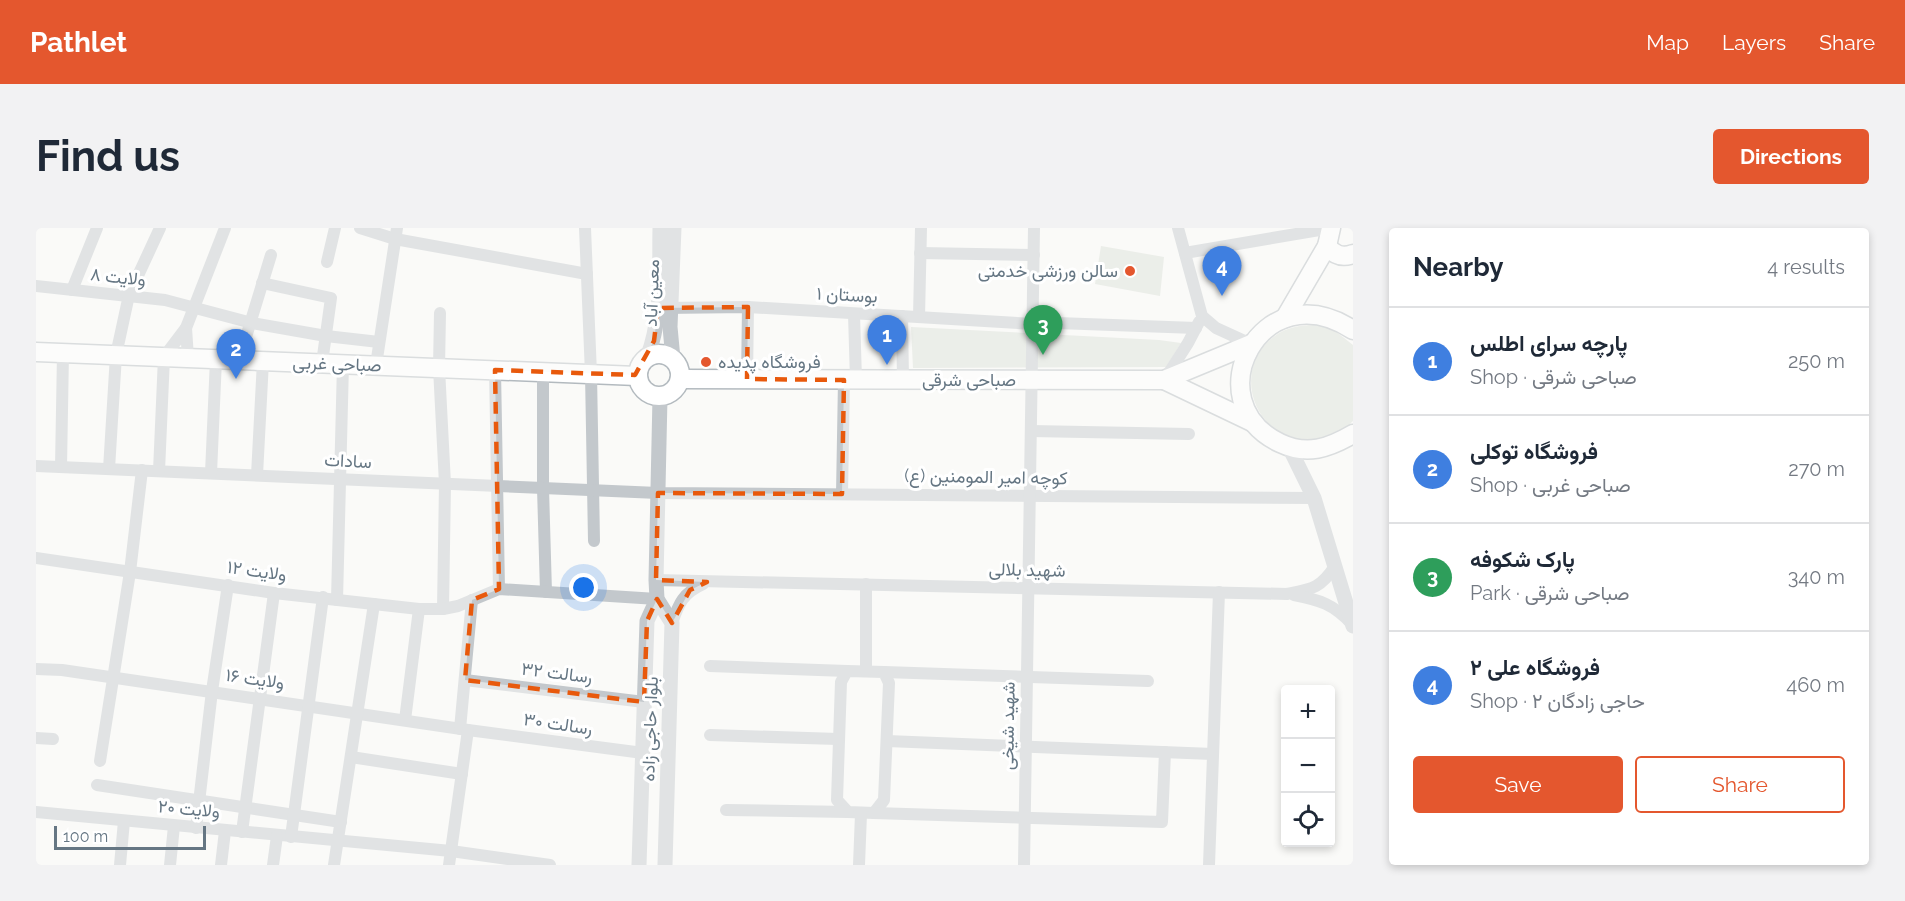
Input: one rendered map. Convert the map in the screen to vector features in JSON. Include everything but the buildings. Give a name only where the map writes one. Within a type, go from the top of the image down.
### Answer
[{"type":"main road","points":[[1329,237],[1335,254],[1341,256],[1353,254]]},
{"type":"main road","points":[[1285,318],[1329,237]]},
{"type":"main road","points":[[1353,330],[1338,320],[1321,314],[1302,314],[1285,318],[1266,328],[1251,344],[1242,363],[1240,384],[1244,404],[1254,423],[1269,438],[1289,447],[1311,450],[1334,446],[1353,434]]},
{"type":"main road","name":"صباحی شرقی","points":[[680,379],[1164,380],[1251,344]]},
{"type":"main road","name":"صباحی غربی","points":[[36,352],[637,375]]},
{"type":"main road","points":[[660,354],[673,359],[680,379],[673,391],[660,397],[647,393],[638,382],[637,375],[638,369],[646,358],[660,354]]},
{"type":"main road","points":[[1164,380],[1254,423]]},
{"type":"street","points":[[72,290],[97,228]]},
{"type":"street","points":[[109,469],[116,355],[129,295],[160,228]]},
{"type":"street","points":[[159,471],[164,357],[186,328],[225,228]]},
{"type":"street","points":[[327,262],[335,228]]},
{"type":"street","points":[[360,228],[587,274]]},
{"type":"street","points":[[585,228],[591,374],[594,541]]},
{"type":"street","name":"معین آباد","points":[[660,228],[665,309],[673,359]]},
{"type":"street","name":"معین آباد","points":[[646,358],[665,309],[674,228]]},
{"type":"street","points":[[919,317],[921,228]]},
{"type":"street","name":"شهید شیخی","points":[[1024,865],[1034,228]]},
{"type":"street","points":[[1178,228],[1202,316],[1216,328],[1251,344]]},
{"type":"street","points":[[376,365],[396,234]]},
{"type":"street","points":[[1185,253],[1329,237]]},
{"type":"street","points":[[920,253],[1034,255]]},
{"type":"street","points":[[239,360],[271,255]]},
{"type":"street","points":[[262,283],[331,298],[322,363]]},
{"type":"street","name":"ولایت ۸","points":[[36,286],[129,295],[195,308],[252,323],[326,336],[379,342]]},
{"type":"street","points":[[747,379],[748,308]]},
{"type":"street","name":"بوستان ۱","points":[[665,309],[748,308],[1033,324]]},
{"type":"street","points":[[440,313],[439,368],[445,484],[443,609]]},
{"type":"street","points":[[842,494],[855,314]]},
{"type":"street","points":[[902,316],[903,380]]},
{"type":"street","points":[[1164,380],[1202,316]]},
{"type":"street","points":[[1056,323],[1196,328]]},
{"type":"street","points":[[186,328],[188,358]]},
{"type":"street","points":[[61,467],[63,353]]},
{"type":"street","points":[[211,473],[216,359]]},
{"type":"street","points":[[257,476],[263,361]]},
{"type":"street","points":[[338,600],[343,364]]},
{"type":"street","points":[[495,370],[499,589],[657,599]]},
{"type":"street","points":[[543,372],[546,592]]},
{"type":"street","name":"بلوار حاجی زاده","points":[[660,397],[657,599],[672,623],[665,865]]},
{"type":"street","points":[[1031,431],[1189,434]]},
{"type":"street","points":[[1289,447],[1314,498],[1353,626]]},
{"type":"street","name":"سادات","points":[[36,466],[658,493]]},
{"type":"street","points":[[100,761],[130,572],[142,470]]},
{"type":"street","name":"کوچه امیر المومنین (ع)","points":[[658,493],[1314,498]]},
{"type":"street","name":"ولایت ۱۲","points":[[36,558],[274,592],[419,609],[443,609],[458,606],[499,589]]},
{"type":"street","name":"شهید بلالی","points":[[656,580],[1287,594],[1312,589],[1326,579],[1335,566]]},
{"type":"street","points":[[672,623],[679,604],[690,590],[707,582]]},
{"type":"street","points":[[866,584],[866,671]]},
{"type":"street","points":[[196,828],[212,691],[228,585]]},
{"type":"street","points":[[242,832],[274,592]]},
{"type":"street","points":[[1209,865],[1219,592]]},
{"type":"street","points":[[1287,594],[1321,601],[1334,607],[1353,626]]},
{"type":"street","points":[[291,837],[323,597]]},
{"type":"street","name":"بلوار حاجی زاده","points":[[639,865],[646,621],[657,599]]},
{"type":"street","points":[[449,865],[462,774],[465,680],[472,600]]},
{"type":"street","points":[[334,865],[374,604]]},
{"type":"street","points":[[405,720],[419,609]]},
{"type":"street","points":[[710,666],[1026,675],[1148,681]]},
{"type":"street","name":"ولایت ۱۶","points":[[36,669],[62,670],[212,691],[464,730]]},
{"type":"street","points":[[848,671],[841,682],[837,800],[848,812]]},
{"type":"street","points":[[859,865],[868,813],[884,800],[889,683],[884,672]]},
{"type":"street","name":"رسالت ۳۲","points":[[465,680],[644,702]]},
{"type":"street","name":"رسالت ۳۰","points":[[464,730],[643,753]]},
{"type":"street","points":[[710,735],[838,739]]},
{"type":"street","points":[[36,738],[53,739]]},
{"type":"street","points":[[886,741],[1213,754]]},
{"type":"street","points":[[726,810],[1162,822],[1165,752]]},
{"type":"street","points":[[351,758],[462,774]]},
{"type":"street","points":[[97,785],[341,822]]},
{"type":"street","name":"ولایت ۲۰","points":[[36,812],[451,851],[550,865]]},
{"type":"street","points":[[120,865],[124,821]]},
{"type":"street","points":[[170,865],[174,826]]},
{"type":"street","points":[[221,865],[225,831]]},
{"type":"street","points":[[273,865],[277,836]]},
{"type":"highlighted area","points":[[748,307],[747,379],[844,380],[842,494],[658,493],[656,580],[707,582],[690,590],[672,623],[657,599],[647,621],[644,702],[465,680],[472,600],[499,589],[495,370],[635,375],[654,341],[658,308]]},
{"type":"shaded area","name":"سالن ورزشی خدمتی","points":[[1101,246],[1164,257],[1160,296],[1095,284]]},
{"type":"shaded area","points":[[1317,325],[1334,330],[1353,345],[1353,421],[1333,435],[1308,440],[1288,436],[1272,426],[1260,413],[1253,396],[1251,378],[1255,361],[1265,345],[1281,332],[1299,326]]},
{"type":"shaded area","points":[[911,327],[1181,343],[1166,367],[913,368]]},
{"type":"place","name":"سالن ورزشی خدمتی","points":[[1130,271]]},
{"type":"place","name":"فروشگاه علی ۲","points":[[1222,296]]},
{"type":"place","name":"پارک شکوفه","points":[[1043,355]]},
{"type":"place","name":"فروشگاه پدیده","points":[[706,362]]},
{"type":"place","name":"پارچه سرای اطلس","points":[[887,365]]},
{"type":"place","name":"فروشگاه توکلی","points":[[236,379]]}]
